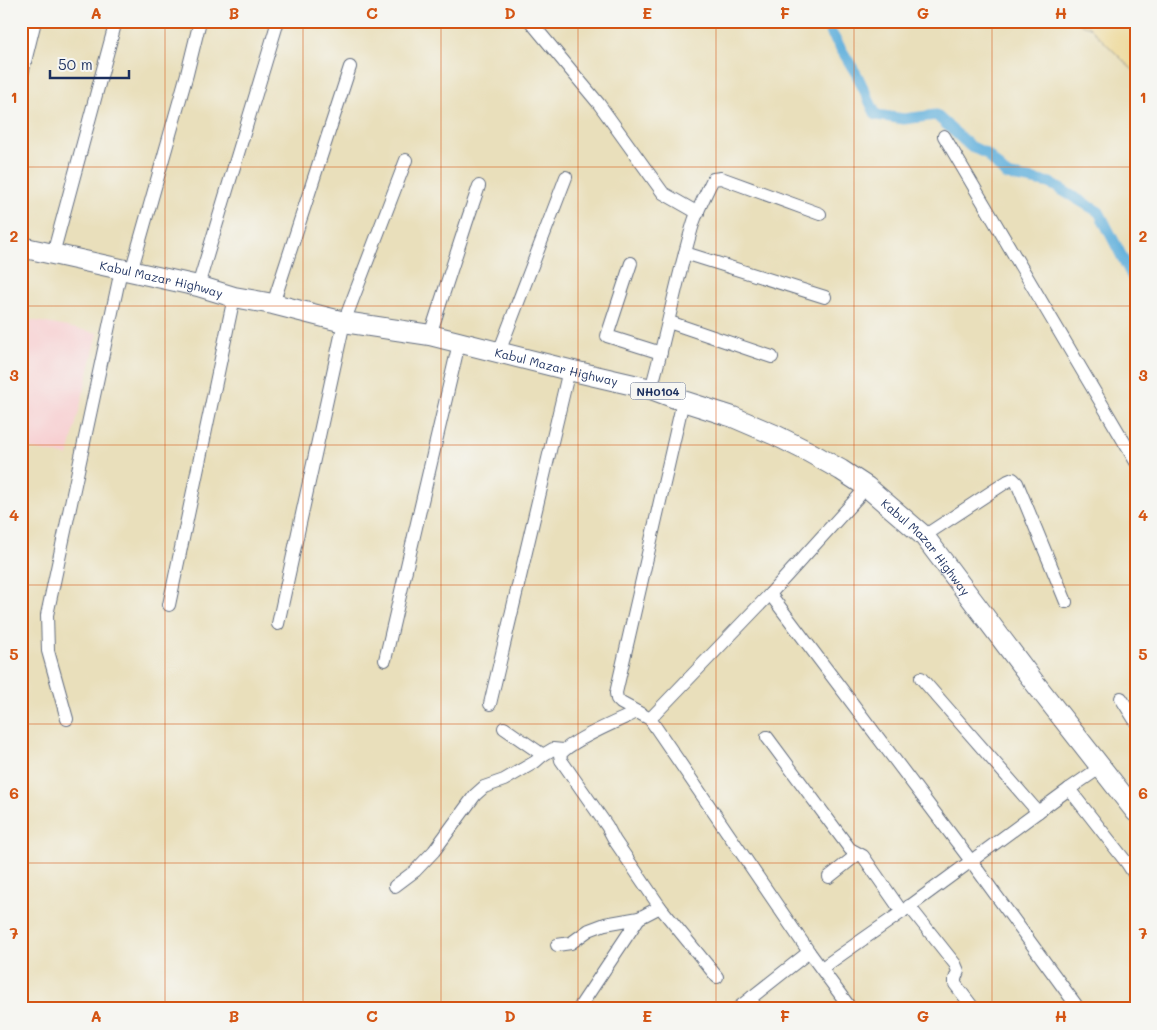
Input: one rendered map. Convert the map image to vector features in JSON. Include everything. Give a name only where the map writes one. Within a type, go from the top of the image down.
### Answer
[{"type":"highway","name":"Kabul Mazar Highway","points":[[21,247],[198,286],[234,297],[273,304],[344,322],[430,335],[651,389],[734,417],[809,452],[867,487],[924,536],[1034,682],[1135,810]]},
{"type":"street","points":[[21,78],[35,21]]},
{"type":"street","points":[[52,254],[116,21]]},
{"type":"street","points":[[67,719],[48,651],[47,615],[126,271],[187,74],[200,21]]},
{"type":"street","points":[[198,286],[278,21]]},
{"type":"street","points":[[530,21],[599,104],[663,193],[698,213]]},
{"type":"street","points":[[273,304],[350,67]]},
{"type":"street","points":[[944,136],[1136,462]]},
{"type":"street","points":[[278,624],[344,322],[406,160]]},
{"type":"street","points":[[499,352],[566,177]]},
{"type":"street","points":[[651,389],[685,253],[698,213],[713,179],[721,178],[820,214]]},
{"type":"street","points":[[430,335],[479,186]]},
{"type":"street","points":[[685,253],[825,297]]},
{"type":"street","points":[[631,263],[607,336],[661,354]]},
{"type":"street","points":[[169,605],[234,297]]},
{"type":"street","points":[[669,322],[772,356]]},
{"type":"street","points":[[385,660],[459,343]]},
{"type":"street","points":[[490,704],[569,370]]},
{"type":"street","points":[[683,401],[616,693],[617,699],[650,719],[809,952],[851,1009]]},
{"type":"street","points":[[924,536],[1013,479],[1066,602]]},
{"type":"street","points":[[650,719],[770,594],[867,487]]},
{"type":"street","points":[[770,594],[971,861],[1079,1009]]},
{"type":"street","points":[[921,678],[1038,812]]},
{"type":"street","points":[[1121,698],[1136,722]]},
{"type":"street","points":[[638,712],[576,741],[563,750],[560,755],[561,760],[608,826],[615,841],[660,907],[717,977]]},
{"type":"street","points":[[504,728],[543,755]]},
{"type":"street","points":[[767,737],[850,849],[863,856],[906,909],[955,964],[958,971],[954,979],[955,984],[974,1009]]},
{"type":"street","points":[[395,886],[415,871],[434,851],[475,795],[484,787],[504,780],[553,749],[563,750]]},
{"type":"street","points":[[822,968],[1101,767]]},
{"type":"street","points":[[1069,789],[1136,877]]},
{"type":"street","points":[[829,877],[858,854]]},
{"type":"street","points":[[557,945],[570,943],[589,930],[605,924],[639,918],[660,907]]},
{"type":"street","points":[[582,1005],[639,918]]},
{"type":"street","points":[[737,1009],[755,1003],[809,952]]},
{"type":"shaded area","points":[[21,318],[98,333],[68,456],[21,447]]},
{"type":"sand","points":[[1073,21],[1136,21],[1136,73],[1089,27]]},
{"type":"waterway","points":[[824,21],[857,75],[876,115],[904,119],[936,115],[970,146],[987,154],[1006,175],[1050,183],[1099,212],[1136,284]]}]
